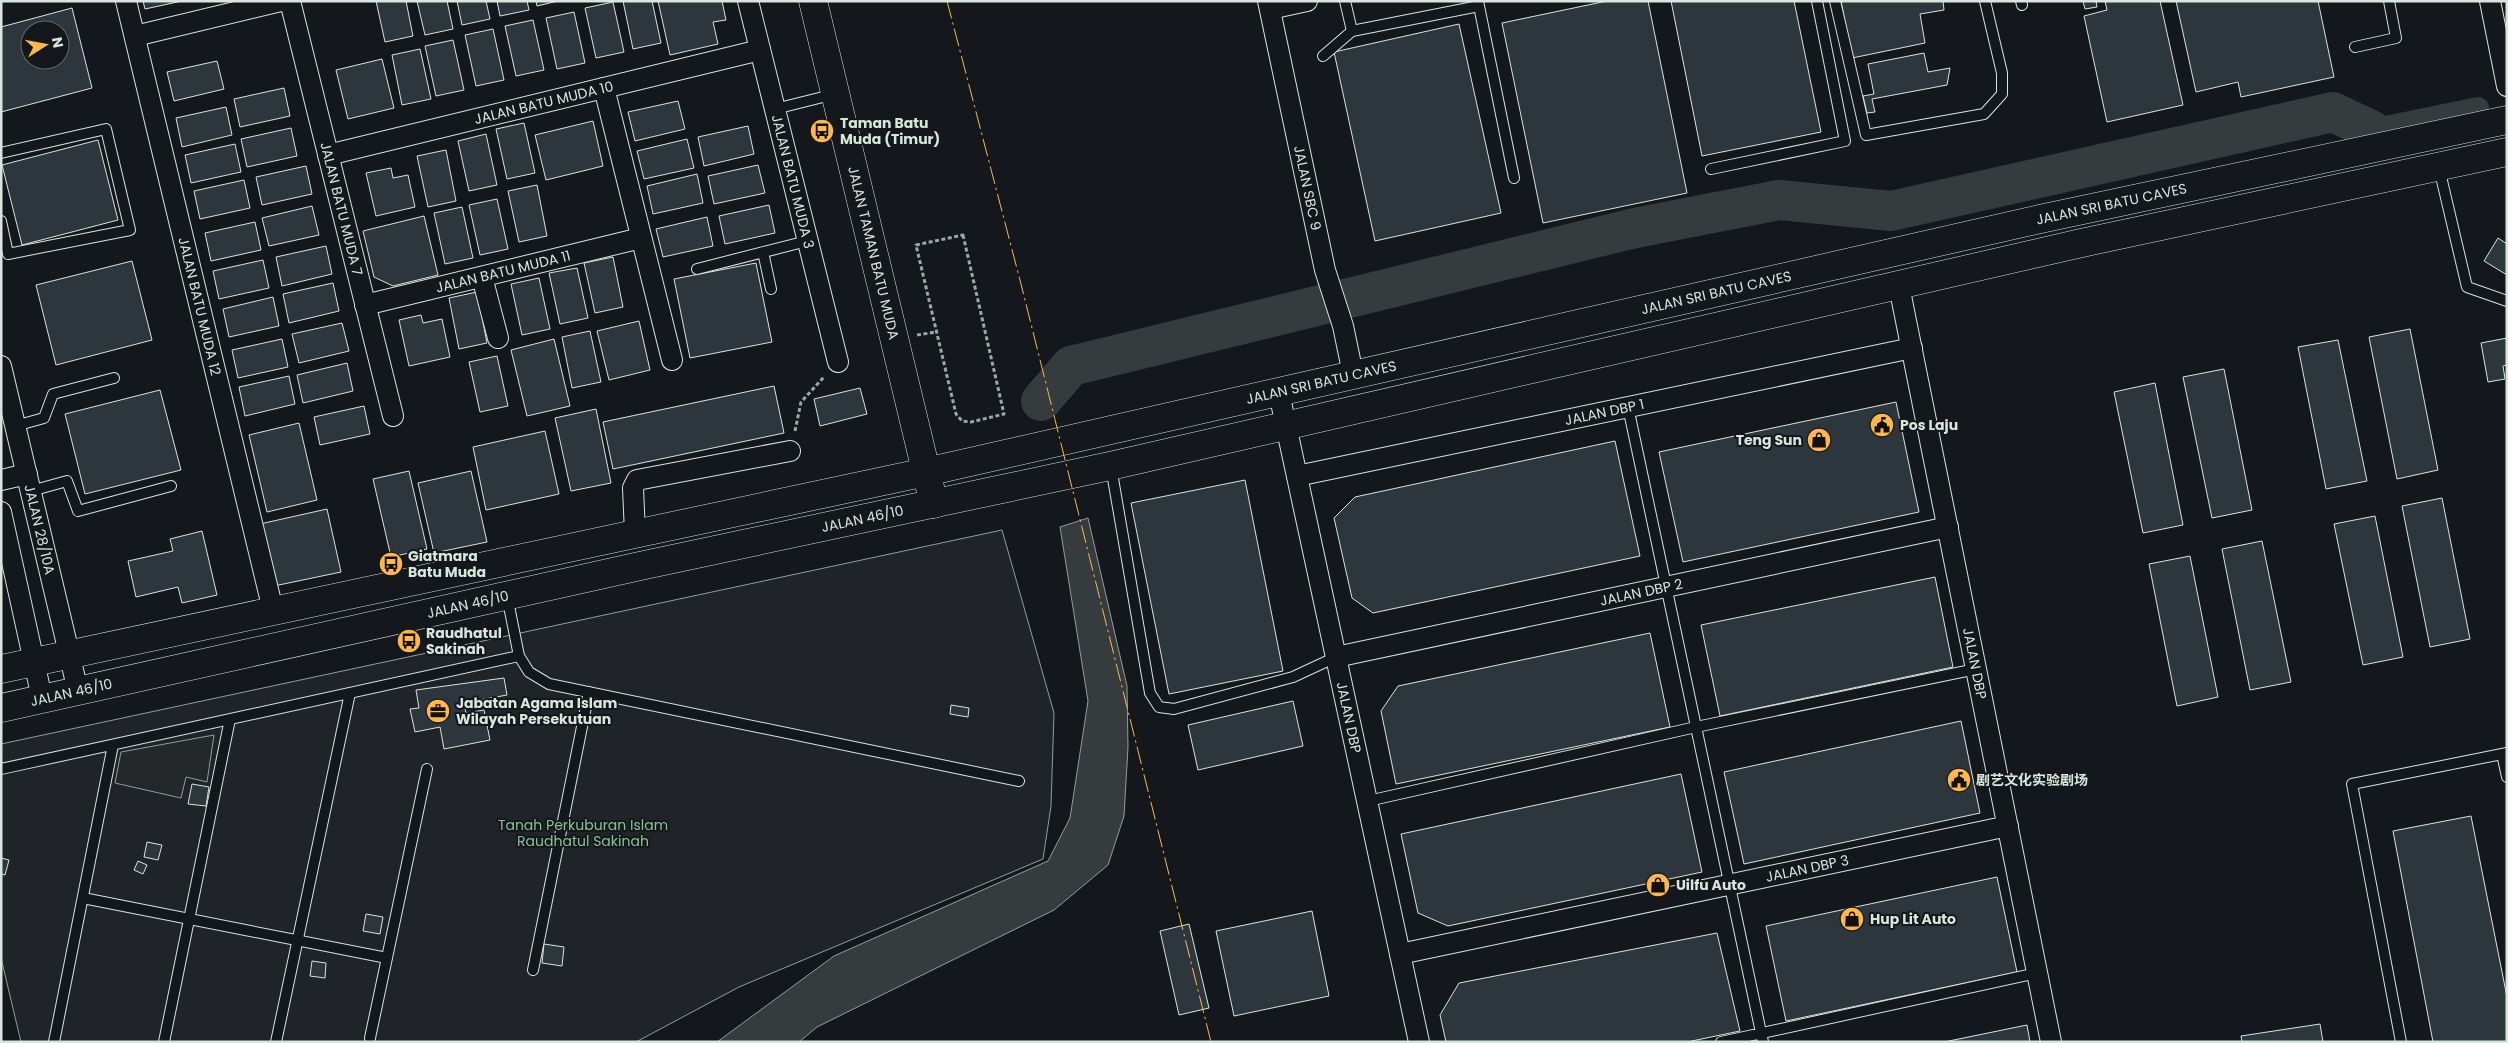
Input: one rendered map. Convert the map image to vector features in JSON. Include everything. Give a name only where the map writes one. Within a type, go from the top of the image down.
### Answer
[{"type":"main road","name":"JALAN TAMAN BATU MUDA","points":[[813,1],[934,504]]},
{"type":"main road","name":"JALAN SRI BATU CAVES","points":[[926,472],[2031,221],[2507,120]]},
{"type":"main road","points":[[934,504],[1110,466],[1899,286],[2507,152]]},
{"type":"main road","points":[[1,669],[926,472]]},
{"type":"main road","name":"JALAN 46/10","points":[[1,708],[934,504]]},
{"type":"street","name":"JALAN BATU MUDA 12","points":[[126,1],[273,610]]},
{"type":"street","points":[[135,36],[281,1]]},
{"type":"street","name":"JALAN BATU MUDA 7","points":[[290,1],[393,416]]},
{"type":"street","name":"JALAN BATU MUDA 3","points":[[748,1],[838,362]]},
{"type":"street","points":[[1269,5],[1307,1]]},
{"type":"street","points":[[2490,1],[2506,82]]},
{"type":"street","name":"JALAN SBC 9","points":[[1269,5],[1325,270],[1343,326],[1354,374]]},
{"type":"street","name":"JALAN BATU MUDA 10","points":[[328,155],[760,50]]},
{"type":"street","points":[[604,88],[672,360]]},
{"type":"street","name":"JALAN BATU MUDA 11","points":[[365,305],[642,238]]},
{"type":"street","points":[[482,276],[498,338]]},
{"type":"street","name":"JALAN DBP","points":[[1899,286],[2051,1042]]},
{"type":"street","name":"JALAN DBP 1","points":[[1297,476],[1912,348]]},
{"type":"street","name":"JALAN 28/10A","points":[[1,366],[78,691]]},
{"type":"street","name":"JALAN DBP","points":[[1279,393],[1419,1042]]},
{"type":"street","points":[[636,533],[633,488],[637,480],[790,451]]},
{"type":"street","points":[[1,480],[30,490]]},
{"type":"street","points":[[30,490],[1,513],[42,698]]},
{"type":"street","name":"JALAN DBP 2","points":[[1336,657],[1948,527]]},
{"type":"street","name":"JALAN DBP 3","points":[[1400,954],[2008,826]]},
{"type":"lane","points":[[1345,1],[1352,31]]},
{"type":"lane","points":[[1711,169],[1845,141],[1817,1]]},
{"type":"lane","points":[[1835,1],[1866,135],[1984,114],[2002,94],[2002,73],[1985,1]]},
{"type":"lane","points":[[2355,47],[2396,38],[2389,1]]},
{"type":"lane","points":[[1323,56],[1352,31],[1479,3],[1514,178]]},
{"type":"lane","points":[[775,109],[836,93]]},
{"type":"lane","points":[[1,153],[106,129],[130,230],[8,254],[1,221]]},
{"type":"lane","points":[[2439,166],[2468,287],[2507,301]]},
{"type":"lane","points":[[697,269],[807,241]]},
{"type":"lane","points":[[763,252],[771,289]]},
{"type":"lane","points":[[15,426],[44,418],[53,394],[114,378]]},
{"type":"lane","points":[[1628,407],[1762,1038]]},
{"type":"lane","points":[[1110,466],[1150,693],[1159,707],[1174,709],[1293,677],[1336,657]]},
{"type":"lane","points":[[30,490],[67,481],[78,511],[171,486]]},
{"type":"lane","points":[[507,596],[519,656],[529,672],[549,684],[1019,781]]},
{"type":"lane","points":[[1,769],[519,656]]},
{"type":"lane","points":[[1368,801],[1696,726],[1976,669]]},
{"type":"lane","points":[[533,970],[590,692]]},
{"type":"lane","points":[[276,1042],[350,693]]},
{"type":"lane","points":[[164,1042],[230,719]]},
{"type":"lane","points":[[54,1042],[113,745]]},
{"type":"lane","points":[[2401,1042],[2352,784],[2505,754],[2507,778]]},
{"type":"lane","points":[[370,1038],[427,769]]},
{"type":"lane","points":[[83,898],[387,958]]},
{"type":"lane","points":[[1721,1042],[1762,1038],[2037,973]]},
{"type":"path","points":[[963,235],[1004,414],[971,422],[962,422],[956,414],[916,245],[963,235]]},
{"type":"path","points":[[790,451],[801,402],[838,362]]},
{"type":"green space","name":"Tanah Perkuburan Islam Raudhatul Sakinah","points":[[1002,530],[1054,713],[1051,806],[1043,859],[739,987],[636,1042],[21,1042],[1,958],[1,744]]},
{"type":"shaded area","points":[[1088,518],[1127,686],[1128,747],[1124,816],[1108,865],[1054,910],[817,1027],[799,1042],[717,1042],[834,956],[1048,861],[1070,818],[1088,701],[1060,527]]},
{"type":"shaded area","points":[[214,735],[207,782],[186,777],[181,798],[115,783],[121,752]]},
{"type":"building","points":[[143,1],[182,1],[145,9]]},
{"type":"building","points":[[376,1],[406,1],[413,36],[385,42]]},
{"type":"building","points":[[417,1],[447,1],[453,29],[425,35]]},
{"type":"building","points":[[457,1],[486,1],[490,19],[462,25]]},
{"type":"building","points":[[497,1],[527,1],[529,10],[500,16]]},
{"type":"building","points":[[536,1],[558,1],[537,6]]},
{"type":"building","points":[[623,1],[652,1],[661,43],[633,49]]},
{"type":"building","points":[[658,1],[722,1],[726,20],[713,22],[718,44],[670,55]]},
{"type":"building","points":[[1607,1],[1648,1],[1687,193],[1543,223],[1502,23]]},
{"type":"building","points":[[1671,1],[1794,1],[1821,132],[1702,156]]},
{"type":"building","points":[[1841,1],[1943,1],[1944,10],[1920,14],[1925,43],[1852,58]]},
{"type":"building","points":[[2083,1],[2096,1],[2097,7],[2085,9]]},
{"type":"building","points":[[2105,1],[2160,1],[2183,105],[2107,122],[2084,16],[2107,10]]},
{"type":"building","points":[[2176,1],[2318,1],[2334,77],[2241,97],[2238,82],[2196,92]]},
{"type":"building","points":[[613,2],[624,52],[596,58],[585,8]]},
{"type":"building","points":[[72,8],[92,88],[1,112],[1,27],[20,22],[20,70],[70,70],[70,20],[27,20]]},
{"type":"building","points":[[574,12],[585,63],[557,69],[546,18]]},
{"type":"building","points":[[533,20],[544,70],[516,76],[505,26]]},
{"type":"building","points":[[1459,24],[1501,213],[1375,241],[1334,52]]},
{"type":"building","points":[[493,29],[504,80],[476,86],[465,35]]},
{"type":"building","points":[[453,40],[464,90],[436,96],[425,46]]},
{"type":"building","points":[[420,49],[431,99],[402,105],[392,55]]},
{"type":"building","points":[[1924,53],[1928,72],[1950,68],[1947,85],[1872,99],[1875,112],[1867,113],[1863,96],[1874,94],[1868,64]]},
{"type":"building","points":[[382,59],[394,108],[348,119],[336,70]]},
{"type":"building","points":[[217,61],[224,89],[174,101],[167,72]]},
{"type":"building","points":[[284,88],[290,116],[240,127],[234,99]]},
{"type":"building","points":[[678,101],[685,129],[635,141],[628,112]]},
{"type":"building","points":[[226,107],[232,135],[182,147],[176,118]]},
{"type":"building","points":[[593,121],[603,166],[546,180],[535,135]]},
{"type":"building","points":[[524,123],[535,173],[507,179],[496,129]]},
{"type":"building","points":[[748,126],[754,154],[704,166],[698,137]]},
{"type":"building","points":[[291,128],[297,156],[247,167],[241,139]]},
{"type":"building","points":[[486,134],[497,185],[469,191],[458,141]]},
{"type":"building","points":[[687,139],[694,168],[644,179],[637,151]]},
{"type":"building","points":[[98,140],[118,220],[22,245],[2,165]]},
{"type":"building","points":[[235,144],[241,172],[191,183],[185,155]]},
{"type":"building","points":[[446,150],[456,201],[428,207],[417,156]]},
{"type":"building","points":[[758,165],[765,193],[714,204],[708,176]]},
{"type":"building","points":[[306,166],[312,194],[262,205],[256,177]]},
{"type":"building","points":[[391,168],[393,178],[408,175],[415,207],[376,216],[366,173]]},
{"type":"building","points":[[697,174],[703,203],[653,214],[647,186]]},
{"type":"building","points":[[244,180],[250,208],[200,219],[194,191]]},
{"type":"building","points":[[537,185],[547,236],[519,242],[508,191]]},
{"type":"building","points":[[497,199],[508,249],[480,255],[469,205]]},
{"type":"building","points":[[769,205],[775,233],[725,244],[719,216]]},
{"type":"building","points":[[312,206],[319,235],[269,246],[262,218]]},
{"type":"building","points":[[462,207],[473,258],[445,264],[434,213]]},
{"type":"building","points":[[424,216],[438,275],[393,286],[374,277],[363,231]]},
{"type":"building","points":[[707,217],[713,246],[663,257],[656,229]]},
{"type":"building","points":[[255,222],[261,250],[211,261],[205,233]]},
{"type":"building","points":[[2498,238],[2507,244],[2507,275],[2484,261]]},
{"type":"building","points":[[326,246],[332,274],[282,286],[276,257]]},
{"type":"building","points":[[613,257],[623,307],[595,313],[584,263]]},
{"type":"building","points":[[263,260],[269,288],[219,299],[213,271]]},
{"type":"building","points":[[132,261],[152,340],[56,365],[36,285]]},
{"type":"building","points":[[756,263],[772,342],[690,358],[674,279]]},
{"type":"building","points":[[577,268],[588,318],[560,324],[549,273]]},
{"type":"building","points":[[539,278],[550,329],[522,335],[511,284]]},
{"type":"building","points":[[333,283],[339,311],[289,323],[283,294]]},
{"type":"building","points":[[477,292],[487,343],[459,349],[449,298]]},
{"type":"building","points":[[273,297],[279,326],[229,337],[223,309]]},
{"type":"building","points":[[421,315],[423,323],[442,319],[450,357],[409,366],[399,320]]},
{"type":"building","points":[[639,321],[650,370],[609,380],[597,331]]},
{"type":"building","points":[[342,323],[349,351],[299,363],[292,334]]},
{"type":"building","points":[[2410,329],[2438,470],[2397,479],[2369,337]]},
{"type":"building","points":[[590,331],[601,382],[572,388],[562,337]]},
{"type":"building","points":[[2507,338],[2507,365],[2503,366],[2505,379],[2488,382],[2481,343]]},
{"type":"building","points":[[282,339],[288,367],[238,378],[232,350]]},
{"type":"building","points":[[554,339],[570,406],[527,416],[511,350]]},
{"type":"building","points":[[2338,340],[2367,481],[2326,489],[2298,347]]},
{"type":"building","points":[[497,356],[508,406],[480,412],[469,362]]},
{"type":"building","points":[[347,363],[353,391],[303,403],[297,375]]},
{"type":"building","points":[[2224,369],[2252,510],[2212,518],[2183,377]]},
{"type":"building","points":[[289,376],[295,404],[245,416],[239,387]]},
{"type":"building","points":[[2155,383],[2183,525],[2143,533],[2114,392]]},
{"type":"building","points":[[774,386],[784,433],[613,469],[603,422]]},
{"type":"building","points":[[860,388],[867,414],[820,426],[814,399]]},
{"type":"building","points":[[160,390],[181,470],[85,494],[65,414]]},
{"type":"building","points":[[1896,402],[1919,512],[1683,562],[1659,452]]},
{"type":"building","points":[[364,406],[370,434],[320,445],[314,417]]},
{"type":"building","points":[[596,409],[611,483],[571,491],[555,418]]},
{"type":"building","points":[[299,423],[317,500],[267,512],[249,435]]},
{"type":"building","points":[[545,431],[559,494],[486,510],[473,447]]},
{"type":"building","points":[[1615,441],[1640,556],[1373,613],[1352,598],[1334,518],[1355,497]]},
{"type":"building","points":[[409,471],[427,549],[391,557],[373,479]]},
{"type":"building","points":[[471,471],[487,542],[434,553],[418,483]]},
{"type":"building","points":[[1245,480],[1283,671],[1169,694],[1131,503]]},
{"type":"building","points":[[2442,498],[2470,639],[2430,647],[2402,506]]},
{"type":"building","points":[[327,509],[341,572],[274,586],[260,524]]},
{"type":"building","points":[[2375,516],[2403,657],[2363,665],[2334,524]]},
{"type":"building","points":[[202,531],[217,595],[182,603],[178,587],[136,597],[128,561],[173,551],[170,539]]},
{"type":"building","points":[[2262,541],[2291,682],[2250,690],[2222,549]]},
{"type":"building","points":[[2190,556],[2218,697],[2177,706],[2149,564]]},
{"type":"building","points":[[1935,577],[1953,667],[1720,716],[1701,625]]},
{"type":"building","points":[[1650,633],[1670,727],[1396,784],[1381,711],[1398,686]]},
{"type":"building","name":"Jabatan Agama Islam Wilayah Persekutuan","points":[[504,678],[507,695],[464,703],[466,713],[484,710],[490,740],[444,749],[440,727],[415,732],[410,709],[419,708],[416,690]]},
{"type":"building","points":[[1293,701],[1303,746],[1198,770],[1188,725]]},
{"type":"building","points":[[951,705],[969,708],[968,717],[950,714]]},
{"type":"building","points":[[1961,721],[1980,813],[1744,864],[1724,772]]},
{"type":"building","points":[[1681,774],[1702,872],[1448,926],[1418,913],[1401,834]]},
{"type":"building","points":[[192,784],[209,787],[206,806],[188,804]]},
{"type":"building","points":[[2471,816],[2507,997],[2507,1042],[2433,1042],[2393,831]]},
{"type":"building","points":[[147,842],[162,845],[158,860],[144,857]]},
{"type":"building","points":[[1,858],[9,860],[5,875],[1,874]]},
{"type":"building","points":[[138,861],[147,865],[143,874],[134,870]]},
{"type":"building","points":[[1997,877],[2017,972],[1786,1021],[1766,926]]},
{"type":"building","points":[[1312,911],[1329,996],[1234,1016],[1216,931]]},
{"type":"building","points":[[366,914],[383,917],[380,934],[363,931]]},
{"type":"building","points":[[1189,924],[1209,1008],[1179,1015],[1160,931]]},
{"type":"building","points":[[1717,933],[1740,1031],[1687,1042],[1446,1042],[1440,1015],[1459,983]]},
{"type":"building","points":[[544,944],[564,947],[562,966],[542,963]]},
{"type":"building","points":[[312,961],[326,963],[325,978],[310,976]]},
{"type":"building","points":[[2320,1024],[2323,1042],[2242,1042],[2241,1036]]},
{"type":"building","points":[[2027,1025],[2030,1042],[1944,1042]]},
{"type":"waterway","points":[[2371,130],[2478,108]]},
{"type":"waterway","points":[[1041,401],[1071,366],[1635,228],[1779,200],[1891,211],[2333,112],[2371,130]]},
{"type":"power","points":[[947,1],[1021,284],[1211,1042]]},
{"type":"place","name":"Taman Batu Muda (Timur)","points":[[822,131]]},
{"type":"place","name":"Pos Laju","points":[[1882,425]]},
{"type":"place","name":"Teng Sun","points":[[1819,440]]},
{"type":"place","name":"Giatmara Batu Muda","points":[[391,564]]},
{"type":"place","name":"Raudhatul Sakinah","points":[[409,641]]},
{"type":"place","name":"Jabatan Agama Islam Wilayah Persekutuan","points":[[438,711]]},
{"type":"place","name":"剧艺文化实验剧场","points":[[1959,780]]},
{"type":"place","name":"Uilfu Auto","points":[[1658,885]]},
{"type":"place","name":"Hup Lit Auto","points":[[1852,919]]}]
